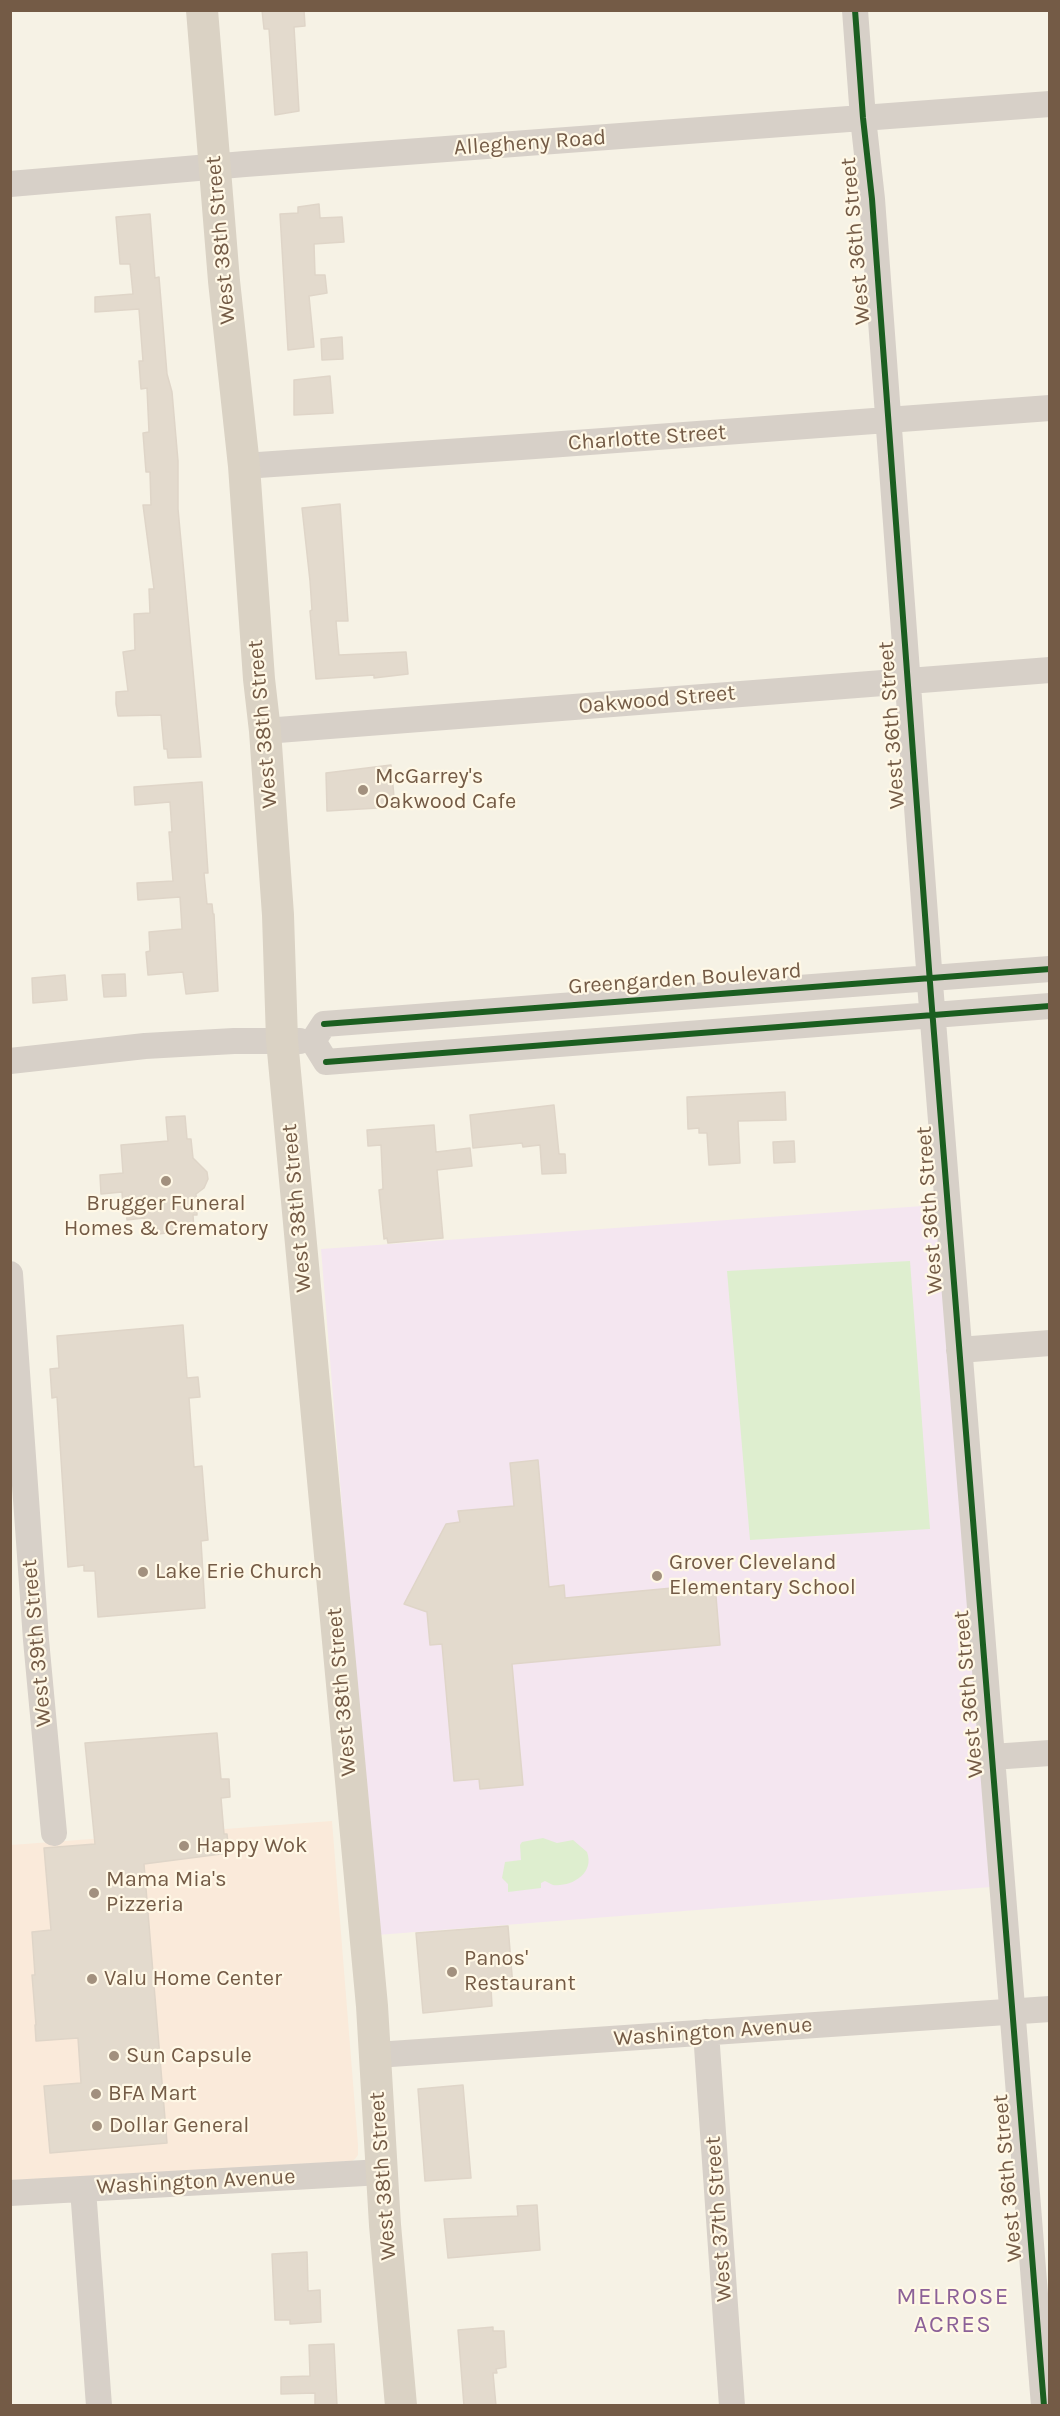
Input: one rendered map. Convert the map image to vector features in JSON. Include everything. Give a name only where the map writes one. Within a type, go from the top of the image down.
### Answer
[{"type":"main road","name":"West 38th Street","points":[[202,10],[214,166],[244,466],[257,657],[265,731],[278,915],[282,1040],[376,2055],[382,2172],[401,2406]]},
{"type":"street","name":"West 36th Street","points":[[855,10],[872,199],[930,978],[1044,2406]]},
{"type":"street","name":"Allegheny Road","points":[[10,184],[214,166],[1050,104]]},
{"type":"street","name":"Charlotte Street","points":[[244,466],[536,447],[1050,408]]},
{"type":"street","name":"Oakwood Street","points":[[265,731],[1050,670]]},
{"type":"street","name":"Greengarden Boulevard","points":[[313,1041],[324,1024],[1050,969]]},
{"type":"street","points":[[10,1061],[136,1046],[282,1040],[313,1041],[326,1062],[1050,1006]]},
{"type":"street","name":"West 39th Street","points":[[10,1274],[36,1640],[54,1833]]},
{"type":"street","points":[[959,1350],[1050,1343]]},
{"type":"street","points":[[992,1757],[1050,1753]]},
{"type":"street","name":"Washington Avenue","points":[[376,2055],[1050,2009]]},
{"type":"street","name":"West 37th Street","points":[[706,2032],[732,2406]]},
{"type":"street","name":"Washington Avenue","points":[[10,2193],[382,2172]]},
{"type":"street","points":[[83,2189],[99,2406]]},
{"type":"shaded area","name":"Grover Cleveland Elementary School","points":[[937,1205],[991,1887],[377,1935],[321,1249]]},
{"type":"shaded area","points":[[332,1821],[358,2145],[358,2155],[355,2159],[352,2161],[11,2181],[11,1845]]},
{"type":"green space","points":[[910,1261],[930,1529],[750,1540],[727,1271]]},
{"type":"green space","points":[[543,1838],[557,1843],[573,1840],[587,1852],[589,1860],[585,1873],[567,1884],[553,1885],[545,1881],[541,1883],[541,1888],[508,1892],[508,1884],[502,1878],[505,1862],[521,1860],[520,1845],[522,1842]]},
{"type":"building","points":[[262,10],[304,10],[305,26],[294,27],[299,111],[275,115],[269,29],[264,29]]},
{"type":"building","points":[[319,204],[320,218],[342,217],[344,242],[314,244],[315,275],[325,275],[327,293],[309,296],[314,347],[288,350],[280,214],[298,213],[298,207]]},
{"type":"building","points":[[150,214],[155,278],[159,277],[167,374],[172,392],[178,461],[178,509],[201,757],[168,758],[167,749],[164,749],[161,715],[118,716],[116,704],[116,692],[128,691],[123,652],[135,650],[134,614],[150,613],[149,589],[154,589],[143,505],[151,505],[150,472],[146,472],[143,433],[149,432],[147,388],[141,389],[139,361],[143,361],[139,309],[95,312],[95,297],[133,294],[130,264],[120,264],[116,217]]},
{"type":"building","points":[[342,337],[343,359],[322,360],[321,339]]},
{"type":"building","points":[[330,376],[333,413],[294,415],[294,380]]},
{"type":"building","points":[[340,504],[348,621],[336,621],[339,655],[406,652],[408,674],[374,678],[374,675],[316,679],[310,611],[312,610],[310,581],[302,508]]},
{"type":"building","points":[[391,765],[395,807],[327,811],[326,773]]},
{"type":"building","points":[[202,782],[208,873],[204,873],[207,904],[212,904],[214,914],[218,991],[186,994],[183,972],[148,975],[146,952],[150,951],[149,932],[182,929],[180,897],[138,900],[137,883],[173,881],[169,832],[172,832],[170,802],[135,805],[134,787]]},
{"type":"building","points":[[125,974],[126,996],[104,997],[102,975]]},
{"type":"building","points":[[65,975],[67,1000],[33,1003],[32,978]]},
{"type":"building","points":[[785,1092],[786,1120],[738,1121],[740,1163],[709,1165],[707,1133],[699,1133],[699,1128],[688,1129],[687,1097]]},
{"type":"building","points":[[554,1105],[559,1154],[565,1154],[566,1173],[542,1174],[540,1145],[523,1147],[522,1143],[473,1148],[470,1115]]},
{"type":"building","points":[[185,1116],[187,1139],[191,1139],[193,1158],[207,1172],[208,1179],[204,1188],[196,1194],[197,1215],[193,1215],[194,1230],[149,1235],[147,1221],[144,1218],[127,1220],[122,1192],[101,1194],[100,1175],[123,1173],[121,1145],[168,1141],[166,1117]]},
{"type":"building","points":[[434,1125],[436,1152],[470,1148],[472,1166],[437,1170],[443,1238],[388,1243],[387,1238],[384,1239],[379,1190],[383,1189],[381,1145],[368,1146],[367,1130]]},
{"type":"building","points":[[794,1141],[795,1162],[774,1163],[773,1142]]},
{"type":"building","points":[[183,1325],[187,1378],[198,1377],[200,1397],[189,1398],[194,1467],[202,1466],[208,1540],[201,1541],[205,1608],[98,1617],[95,1571],[84,1571],[84,1565],[68,1567],[57,1397],[52,1398],[50,1369],[59,1368],[57,1336]]},
{"type":"building","points":[[538,1460],[549,1587],[564,1585],[565,1598],[715,1584],[720,1645],[512,1664],[523,1785],[480,1789],[479,1779],[454,1781],[442,1644],[430,1645],[427,1612],[404,1604],[446,1524],[460,1522],[458,1511],[514,1506],[510,1463]]},
{"type":"building","points":[[217,1733],[221,1779],[229,1779],[230,1797],[221,1798],[224,1834],[227,1834],[229,1853],[144,1864],[167,2143],[50,2153],[44,2086],[81,2083],[78,2038],[36,2041],[32,1932],[51,1930],[44,1848],[95,1844],[85,1743]]},
{"type":"building","points":[[508,1926],[513,1987],[491,1988],[492,2006],[423,2013],[416,1933]]},
{"type":"building","points":[[463,2085],[471,2178],[425,2181],[418,2089]]},
{"type":"building","points":[[537,2205],[540,2250],[448,2258],[444,2219],[518,2216],[517,2206]]},
{"type":"building","points":[[307,2252],[308,2291],[320,2290],[321,2322],[290,2324],[290,2320],[275,2320],[272,2254]]},
{"type":"building","points":[[493,2327],[493,2331],[504,2331],[506,2367],[496,2369],[497,2373],[493,2373],[496,2406],[464,2406],[458,2330]]},
{"type":"building","points":[[334,2344],[337,2406],[315,2406],[315,2393],[281,2394],[281,2377],[310,2376],[309,2345]]},
{"type":"cycle path","points":[[855,10],[872,199],[931,996],[1044,2406]]},
{"type":"cycle path","points":[[324,1024],[1050,969]]},
{"type":"cycle path","points":[[326,1062],[1050,1006]]},
{"type":"place","name":"McGarrey's Oakwood Cafe","points":[[363,790]]},
{"type":"place","name":"Brugger Funeral Homes & Crematory","points":[[166,1181]]},
{"type":"place","name":"Lake Erie Church","points":[[143,1572]]},
{"type":"place","name":"Grover Cleveland Elementary School","points":[[657,1576]]},
{"type":"place","name":"Happy Wok","points":[[184,1846]]},
{"type":"place","name":"Mama Mia's Pizzeria","points":[[94,1893]]},
{"type":"place","name":"Panos' Restaurant","points":[[452,1972]]},
{"type":"place","name":"Valu Home Center","points":[[92,1979]]},
{"type":"place","name":"Sun Capsule","points":[[114,2056]]},
{"type":"place","name":"BFA Mart","points":[[96,2094]]},
{"type":"place","name":"Dollar General","points":[[97,2126]]},
{"type":"district","name":"MELROSE ACRES","points":[[953,2311]]}]
